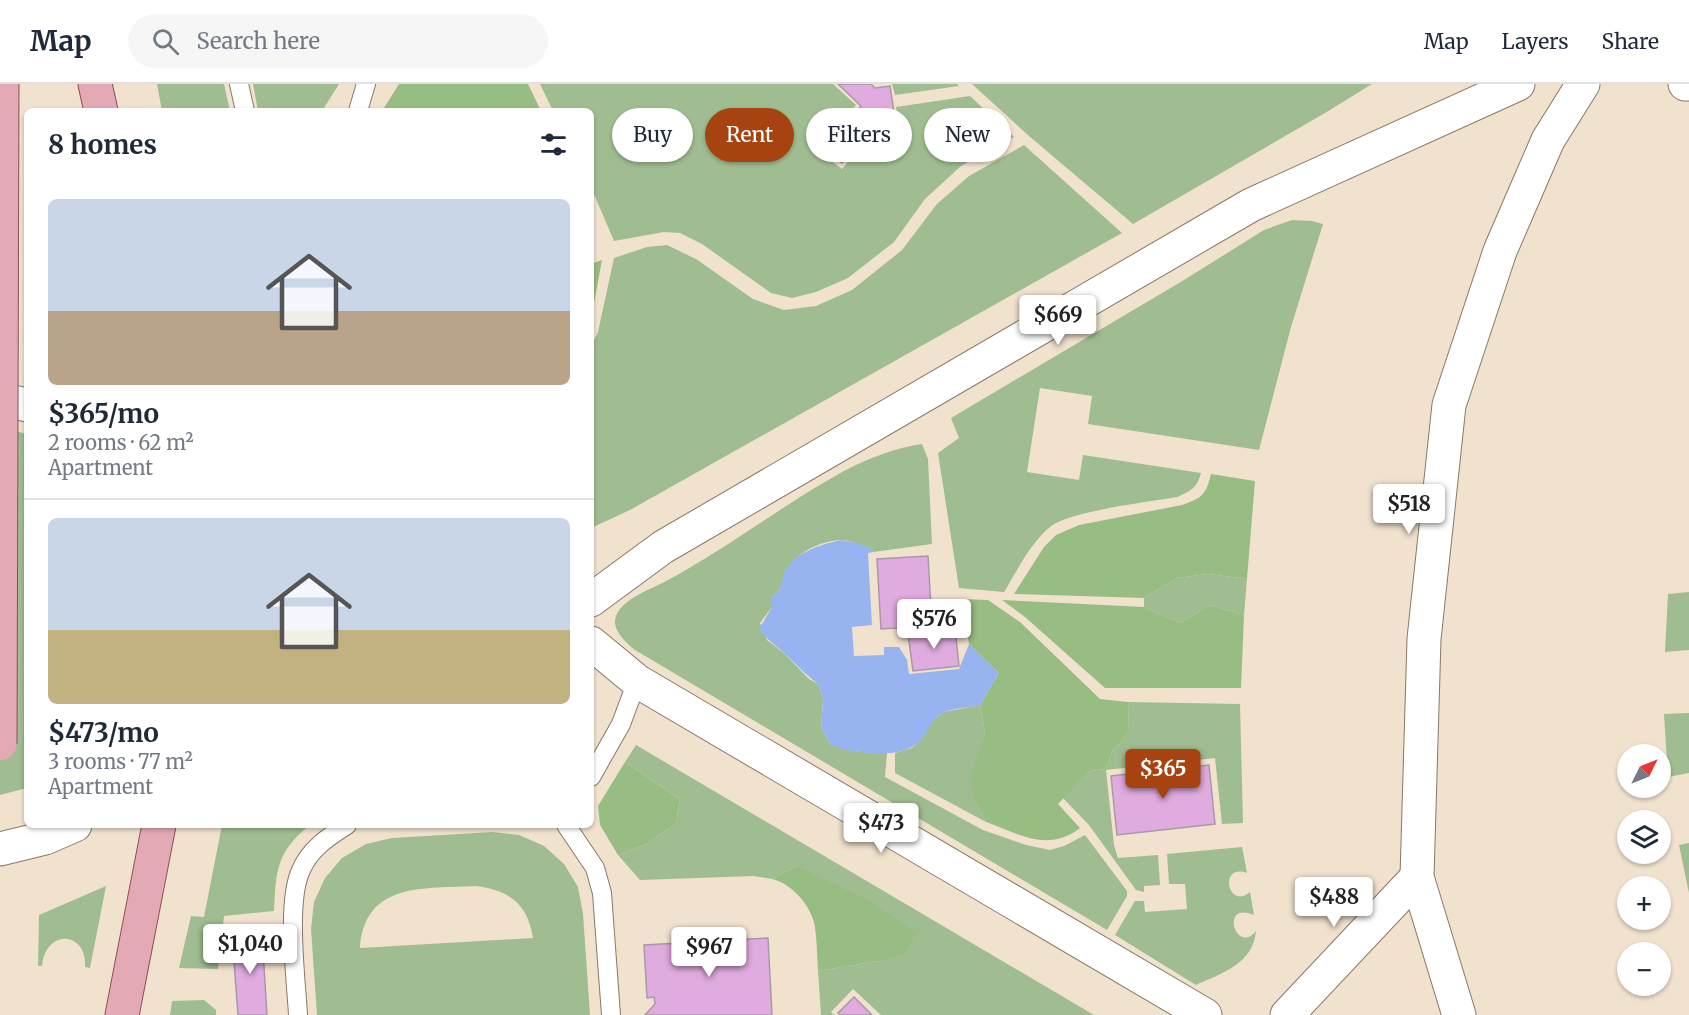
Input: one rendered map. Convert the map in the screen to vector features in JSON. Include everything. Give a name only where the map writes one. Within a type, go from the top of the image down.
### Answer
[{"type":"main road","points":[[0,744],[2,84]]},
{"type":"main road","points":[[95,84],[100,108]]},
{"type":"main road","points":[[122,1015],[158,828]]},
{"type":"street","points":[[594,598],[663,547],[1251,205],[1518,84]]},
{"type":"street","points":[[1459,1015],[1417,877],[1424,639],[1449,405],[1500,251],[1548,140],[1583,84]]},
{"type":"street","points":[[0,399],[24,404]]},
{"type":"street","points":[[594,645],[637,681],[1205,1015]]},
{"type":"street","points":[[0,849],[45,838],[68,828]]},
{"type":"street","points":[[1287,1015],[1417,877]]},
{"type":"lane","points":[[239,84],[244,108]]},
{"type":"lane","points":[[359,108],[366,84]]},
{"type":"lane","points":[[594,772],[621,724],[637,681]]},
{"type":"lane","points":[[298,1015],[293,930],[295,893],[300,871],[324,839],[341,828]]},
{"type":"lane","points":[[568,828],[595,868],[602,893],[610,1015]]},
{"type":"green space","points":[[157,84],[224,84],[229,108],[161,108]]},
{"type":"green space","points":[[253,84],[339,84],[324,108],[257,108]]},
{"type":"green space","points":[[399,84],[528,84],[540,108],[384,108]]},
{"type":"green space","points":[[540,84],[833,84],[856,105],[853,108],[806,108],[806,162],[833,162],[842,169],[848,162],[912,162],[912,108],[896,107],[970,96],[983,108],[924,108],[924,162],[968,162],[925,199],[894,242],[848,278],[816,292],[792,298],[771,293],[702,244],[680,233],[664,232],[614,241],[594,194],[594,108],[552,108]]},
{"type":"green space","points":[[892,84],[957,84],[959,86],[895,95]]},
{"type":"green space","points":[[972,84],[1372,84],[1133,224],[1011,120],[1011,108],[998,108]]},
{"type":"green space","points":[[1024,145],[1122,233],[630,510],[594,527],[594,340],[598,332],[614,258],[647,247],[667,245],[696,259],[753,299],[784,310],[816,306],[852,290],[902,250],[937,204],[969,176],[994,162],[1011,162],[1011,152]]},
{"type":"green space","points":[[1292,220],[1323,224],[1291,327],[1259,450],[1088,424],[1092,396],[1040,388],[1027,472],[1079,480],[1083,455],[1201,473],[1198,482],[1186,493],[1177,497],[1129,504],[1060,521],[1043,533],[1031,548],[1004,592],[959,588],[938,453],[959,438],[951,418],[1264,230]]},
{"type":"green space","points":[[602,260],[594,303],[594,263]]},
{"type":"green space","points":[[0,427],[24,433],[24,789],[0,795]]},
{"type":"green space","points":[[922,444],[928,459],[932,544],[873,552],[872,549],[856,543],[840,540],[810,548],[793,561],[787,569],[782,587],[772,597],[772,607],[760,623],[767,640],[785,654],[809,679],[818,684],[823,698],[821,728],[831,745],[859,752],[887,753],[885,777],[983,830],[1026,845],[1050,850],[1064,846],[1085,835],[1127,891],[1127,896],[1107,930],[635,650],[617,631],[616,616],[631,599],[713,554],[844,471],[892,451]]},
{"type":"green space","points":[[1211,474],[1255,481],[1247,579],[1208,574],[1177,578],[1144,598],[1014,594],[1044,547],[1056,535],[1079,525],[1189,503],[1202,495]]},
{"type":"green space","points":[[1208,574],[1247,579],[1244,615],[1210,605],[1180,623],[1144,607],[1144,598],[1177,578]]},
{"type":"green space","points":[[1689,592],[1689,650],[1665,652],[1668,594]]},
{"type":"green space","points":[[961,599],[988,600],[1020,622],[1100,699],[1128,702],[1129,732],[1112,752],[1106,769],[1090,771],[1058,804],[1080,828],[1068,835],[1045,840],[1010,832],[986,822],[974,799],[971,776],[985,733],[980,705],[999,673],[969,644]]},
{"type":"green space","points":[[1002,600],[1144,607],[1180,623],[1210,605],[1244,615],[1241,688],[1105,688],[1025,617]]},
{"type":"green space","points":[[1128,702],[1240,704],[1243,823],[1222,824],[1215,758],[1106,770],[1114,845],[1118,858],[1158,855],[1160,885],[1144,886],[1144,892],[1136,890],[1089,825],[1063,798],[1090,771],[1106,769],[1112,752],[1129,732]]},
{"type":"green space","points":[[980,705],[985,733],[980,752],[974,799],[986,822],[895,773],[895,753],[912,748],[923,738],[931,722],[944,712]]},
{"type":"green space","points":[[1689,713],[1689,773],[1671,776],[1671,744],[1666,744],[1664,714]]},
{"type":"green space","points":[[636,745],[1094,1015],[881,1015],[853,989],[831,1012],[834,1015],[821,1015],[818,971],[878,961],[796,866],[772,879],[754,876],[640,880],[618,855],[645,845],[676,823],[680,799],[625,762]]},
{"type":"green space","points":[[625,762],[680,799],[676,823],[645,845],[618,855],[600,825],[598,806]]},
{"type":"green space","points":[[221,828],[307,828],[290,844],[280,863],[274,911],[224,916],[218,969],[179,968],[191,916],[204,917]]},
{"type":"green space","points":[[492,832],[519,835],[544,846],[564,864],[578,887],[583,914],[590,1015],[317,1015],[311,929],[314,902],[325,878],[342,858],[366,844],[392,838]],"holes":[[[476,886],[507,895],[515,901],[527,916],[533,938],[360,948],[364,926],[373,910],[385,900],[418,889]]]},
{"type":"green space","points":[[1689,843],[1689,893],[1679,845]]},
{"type":"green space","points":[[1242,847],[1247,873],[1232,874],[1229,886],[1236,896],[1250,892],[1254,915],[1243,912],[1237,915],[1234,927],[1242,937],[1249,937],[1256,931],[1249,952],[1235,966],[1196,985],[1115,935],[1135,901],[1144,901],[1145,912],[1187,909],[1185,884],[1169,884],[1167,854]]},
{"type":"green space","points":[[796,866],[870,901],[916,932],[906,953],[878,961],[818,971],[815,927],[810,912],[794,891],[787,885],[772,879]]},
{"type":"green space","points":[[106,886],[90,968],[85,967],[84,955],[80,947],[74,941],[66,939],[58,940],[51,945],[45,953],[42,966],[38,966],[39,915]]},
{"type":"green space","points":[[204,1000],[216,1010],[216,1015],[170,1015],[172,1001]]},
{"type":"water","points":[[842,540],[858,543],[872,549],[873,552],[868,553],[872,625],[852,627],[854,656],[884,655],[884,647],[899,647],[907,660],[909,674],[959,669],[969,644],[999,673],[980,705],[951,710],[939,715],[923,738],[905,750],[880,754],[853,751],[831,745],[821,728],[823,698],[818,684],[767,639],[759,629],[772,607],[772,597],[782,587],[787,568],[794,560],[812,549]]},
{"type":"building","points":[[838,84],[871,84],[875,88],[890,86],[893,108],[859,108],[861,106]]},
{"type":"building","points":[[928,556],[932,626],[881,629],[877,559]]},
{"type":"building","points":[[955,628],[959,666],[913,671],[908,634]]},
{"type":"building","points":[[1209,765],[1215,824],[1117,835],[1111,776]]},
{"type":"building","points":[[262,934],[267,1015],[238,1015],[232,936]]},
{"type":"building","points":[[768,938],[772,1015],[645,1015],[655,1004],[654,997],[647,998],[644,945]]},
{"type":"building","points":[[854,997],[872,1015],[840,1015],[838,1013]]}]
